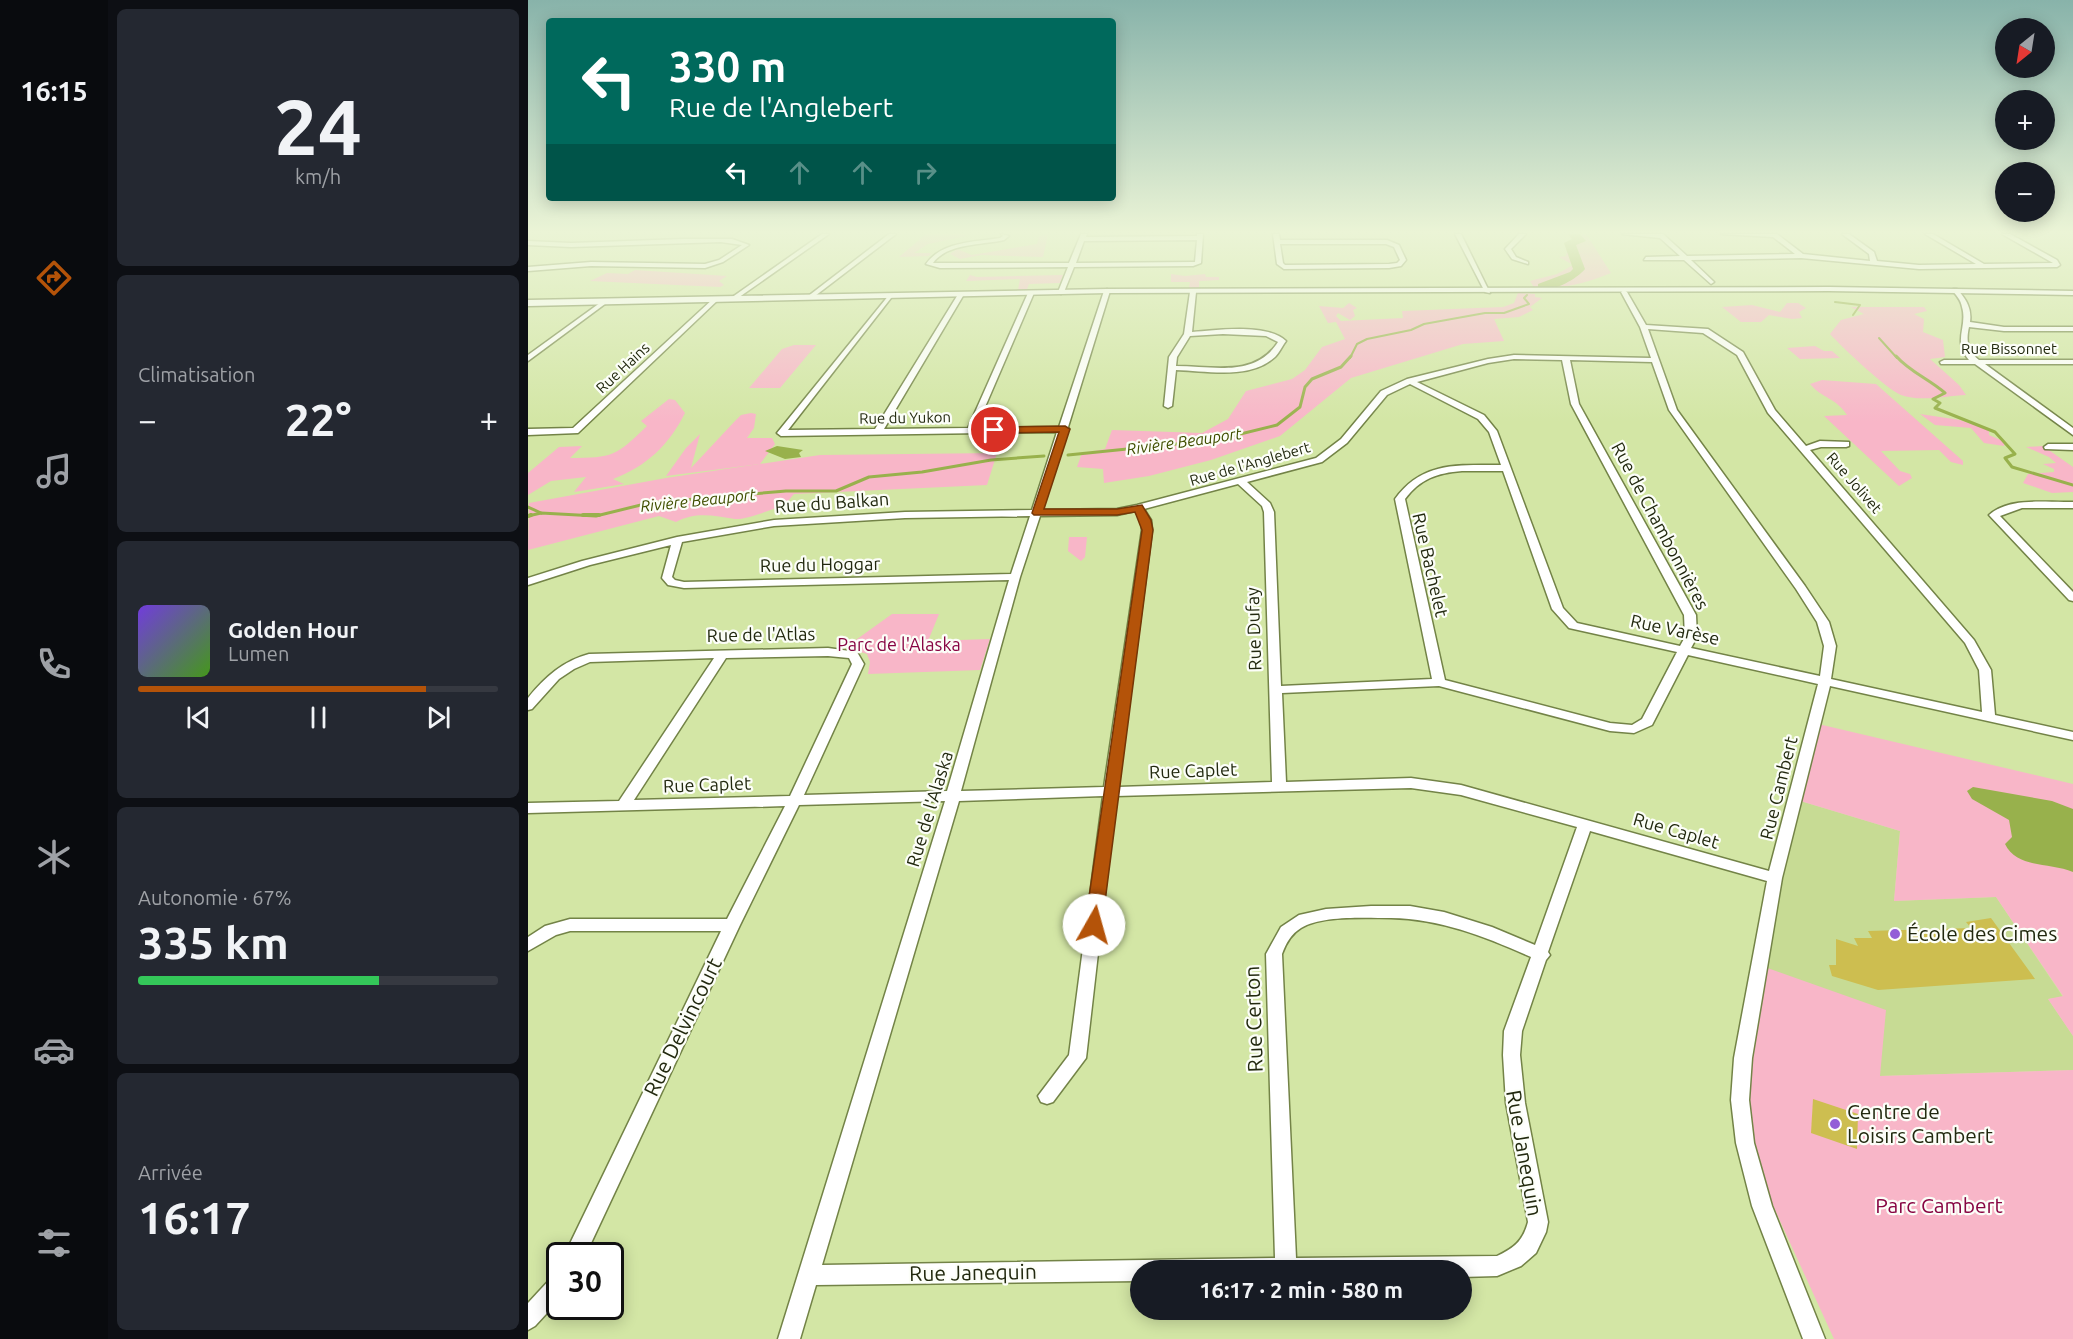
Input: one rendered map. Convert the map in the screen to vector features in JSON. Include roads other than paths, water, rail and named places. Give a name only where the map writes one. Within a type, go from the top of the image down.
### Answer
[{"type":"street","points":[[528,303],[925,296]]},
{"type":"street","points":[[877,433],[960,296]]},
{"type":"street","points":[[971,430],[1029,296]]},
{"type":"street","name":"Rue de l'Alaska","points":[[789,1339],[953,796],[1016,577],[1105,296]]},
{"type":"street","points":[[1168,406],[1174,368],[1173,357],[1188,334],[1192,296]]},
{"type":"street","name":"Rue Cambert","points":[[1627,296],[1644,327],[1673,410],[1823,622],[1830,646],[1825,681],[1775,878],[1743,1058],[1740,1101],[1745,1143],[1762,1206],[1814,1339]]},
{"type":"street","points":[[1961,296],[1967,303],[1964,347],[1976,362],[2073,432]]},
{"type":"street","name":"Rue du Yukon","points":[[889,297],[782,433],[1065,429]]},
{"type":"street","name":"Rue Hains","points":[[528,432],[574,431],[717,299]]},
{"type":"street","points":[[528,359],[606,301]]},
{"type":"street","points":[[1965,324],[2004,329],[2073,329]]},
{"type":"street","name":"Rue Jolivet","points":[[1644,327],[1705,331],[1734,348],[1771,411],[1970,642],[1985,670],[1989,719]]},
{"type":"street","points":[[1174,368],[1252,368],[1270,357],[1282,341],[1275,336],[1261,333],[1188,334]]},
{"type":"street","name":"Rue de l'Anglebert","points":[[1038,513],[1117,512],[1241,482],[1319,460],[1344,441],[1384,393],[1410,381],[1499,359],[1565,357],[1654,360]]},
{"type":"street","name":"Rue de Chambonnières","points":[[1274,690],[1439,682],[1610,727],[1634,729],[1647,722],[1693,628],[1690,615],[1575,404],[1565,357]]},
{"type":"street","name":"Rue Bissonnet","points":[[1944,362],[2072,363]]},
{"type":"street","name":"Rue Varèse","points":[[1410,381],[1487,423],[1493,431],[1564,619],[1573,626],[2073,736]]},
{"type":"street","points":[[1804,449],[1820,444],[1846,444]]},
{"type":"street","points":[[2048,447],[2073,447]]},
{"type":"street","name":"Rue Bachelet","points":[[1439,682],[1400,499],[1420,478],[1435,471],[1506,468]]},
{"type":"street","name":"Rue Dufay","points":[[1241,482],[1267,505],[1269,512],[1279,786]]},
{"type":"street","points":[[2073,505],[2010,507],[1994,514],[2073,598]]},
{"type":"street","points":[[1047,1096],[1077,1058],[1110,792],[1148,530],[1146,520],[1138,508]]},
{"type":"street","name":"Rue du Balkan","points":[[528,582],[586,563],[677,540],[739,528],[785,522],[904,515],[1038,513]]},
{"type":"street","name":"Rue du Hoggar","points":[[677,540],[667,578],[672,583],[684,585],[1016,577]]},
{"type":"street","name":"Rue de l'Atlas","points":[[528,706],[560,670],[589,658],[846,652],[853,655],[858,664],[795,800]]},
{"type":"street","points":[[623,806],[723,654]]},
{"type":"street","name":"Rue Caplet","points":[[528,808],[1411,783],[1461,790],[1775,878]]},
{"type":"street","name":"Rue Delvincourt","points":[[581,1242],[732,925],[795,800]]},
{"type":"street","name":"Rue Janequin","points":[[1472,1266],[1497,1266],[1522,1255],[1534,1239],[1538,1222],[1513,1096],[1510,1062],[1513,1031],[1542,955],[1585,824]]},
{"type":"street","name":"Rue Certon","points":[[1286,1260],[1274,954],[1285,933],[1296,922],[1314,915],[1399,911],[1430,915],[1479,929],[1542,955]]},
{"type":"street","points":[[528,945],[551,930],[570,925],[732,925]]},
{"type":"street","name":"Rue Janequin","points":[[807,1275],[1130,1270]]},
{"type":"street","points":[[528,1319],[546,1299]]},
{"type":"waterway","name":"Rivière Beauport","points":[[1351,356],[1357,344],[1367,339],[1411,330],[1424,324],[1485,313],[1504,313],[1529,304],[1524,298],[1526,296]]},
{"type":"waterway","points":[[1835,302],[1860,305],[1853,315]]},
{"type":"waterway","points":[[1879,338],[1897,358]]},
{"type":"waterway","name":"Rivière Beauport","points":[[1068,455],[1216,440],[1277,425],[1300,407],[1305,387],[1312,379],[1341,367],[1351,356]]},
{"type":"waterway","points":[[1896,356],[1907,367],[1945,393],[1933,399],[1940,403],[1935,408],[1995,432],[2015,454],[2005,458],[2012,467],[2073,485]]},
{"type":"waterway","name":"Rivière Beauport","points":[[541,513],[596,516],[649,503],[786,491],[836,491],[869,477],[922,472],[991,460],[1044,456]]},
{"type":"waterway","points":[[528,507],[541,513]]},
{"type":"waterway","name":"Rivière Beauport","points":[[531,515],[528,516],[541,513]]},
{"type":"waterway","name":"Rivière Beauport","points":[[583,515],[599,515]]},
{"type":"place","name":"École des Cimes","points":[[1895,934]]},
{"type":"place","name":"Centre de Loisirs Cambert","points":[[1835,1124]]},
{"type":"park label","name":"Parc de l'Alaska","points":[[899,645]]},
{"type":"park label","name":"Parc Cambert","points":[[1939,1206]]}]
